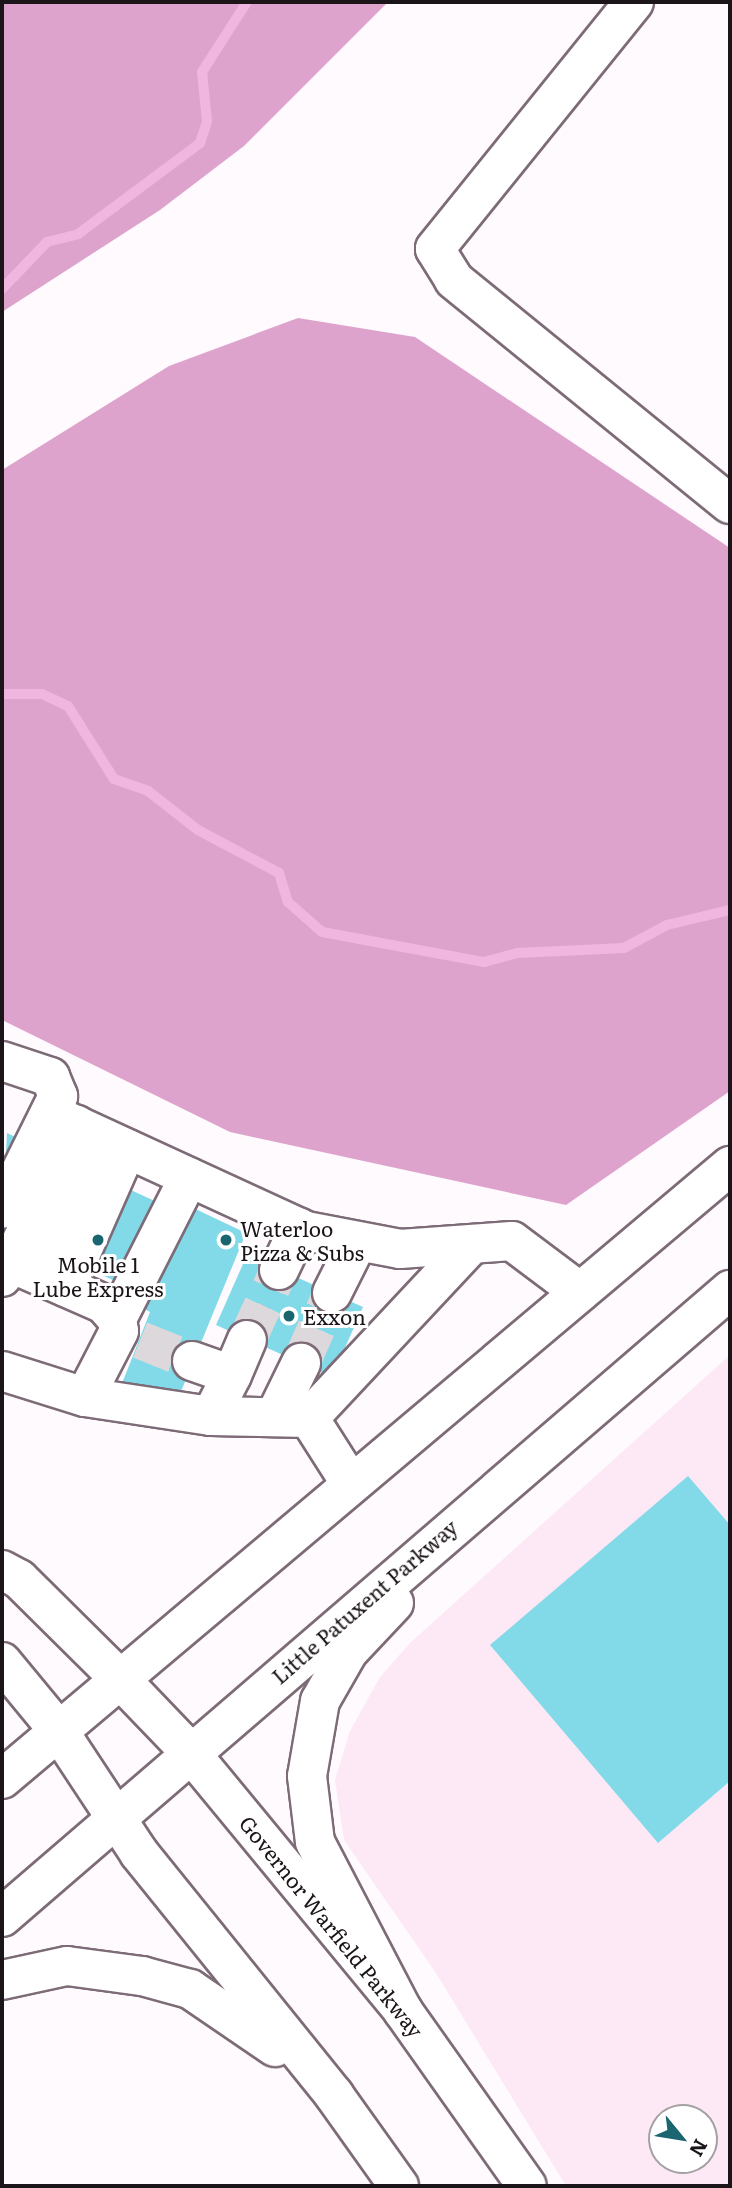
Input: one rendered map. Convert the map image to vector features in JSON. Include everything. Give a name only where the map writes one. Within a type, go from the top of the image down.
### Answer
[{"type":"main road","points":[[634,2],[435,249],[454,280],[730,503]]},
{"type":"main road","points":[[2,1061],[50,1077],[58,1096],[124,1147],[299,1228],[400,1249],[512,1241],[580,1292]]},
{"type":"main road","points":[[2,1209],[124,1147]]},
{"type":"main road","points":[[85,1397],[76,1299],[124,1147]]},
{"type":"main road","points":[[76,1299],[124,1147]]},
{"type":"main road","points":[[76,1299],[124,1147]]},
{"type":"main road","points":[[2,1779],[730,1166]]},
{"type":"main road","points":[[279,1269],[299,1228]]},
{"type":"main road","points":[[332,1293],[358,1241]]},
{"type":"main road","points":[[2,1371],[85,1397],[211,1416],[292,1416],[472,1244]]},
{"type":"main road","name":"Little Patuxent Parkway","points":[[2,1917],[189,1751],[542,1447],[730,1290]]},
{"type":"main road","points":[[211,1416],[247,1340]]},
{"type":"main road","points":[[192,1361],[232,1375]]},
{"type":"main road","points":[[292,1416],[301,1363]]},
{"type":"main road","points":[[292,1416],[351,1484]]},
{"type":"main road","points":[[403,2011],[315,1842],[307,1776],[317,1713],[348,1652],[542,1447]]},
{"type":"main road","name":"Governor Warfield Parkway","points":[[2,1570],[19,1579],[189,1751],[403,2011],[527,2186]]},
{"type":"main road","points":[[2,1662],[58,1730],[114,1819],[334,2095],[399,2186]]},
{"type":"main road","points":[[2,1980],[67,1966],[190,1989],[240,2018],[334,2095]]},
{"type":"shaded area","points":[[2,2],[388,2],[244,146],[160,210],[2,312]]},
{"type":"shaded area","points":[[298,318],[415,337],[730,548],[730,1091],[566,1205],[230,1132],[2,1020],[2,470],[169,366]]},
{"type":"shaded area","points":[[730,1355],[730,2186],[566,2186],[436,1973],[344,1840],[335,1780],[350,1731],[380,1677],[410,1643]]},
{"type":"building","points":[[7,1133],[183,1214],[187,1205],[246,1233],[175,1406],[121,1386],[150,1312],[139,1306],[145,1295],[5,1230],[2,1237]]},
{"type":"building","name":"Exxon","points":[[247,1255],[363,1307],[332,1377],[216,1325]]},
{"type":"building","points":[[688,1476],[730,1525],[730,1781],[658,1843],[490,1645]]},
{"type":"waterway","points":[[2,289],[47,242],[78,234],[200,143],[207,121],[202,72],[247,2]]},
{"type":"waterway","points":[[2,694],[42,694],[68,706],[114,779],[148,791],[198,830],[279,873],[288,902],[322,932],[484,962],[518,953],[624,948],[667,925],[730,910]]},
{"type":"tunnel","points":[[247,1340],[279,1270]]},
{"type":"tunnel","points":[[301,1363],[332,1293]]},
{"type":"tunnel","points":[[140,1340],[192,1361]]},
{"type":"place","name":"Mobile 1 Lube Express","points":[[98,1240]]},
{"type":"place","name":"Waterloo Pizza & Subs","points":[[226,1240]]},
{"type":"place","name":"Exxon","points":[[289,1316]]}]
